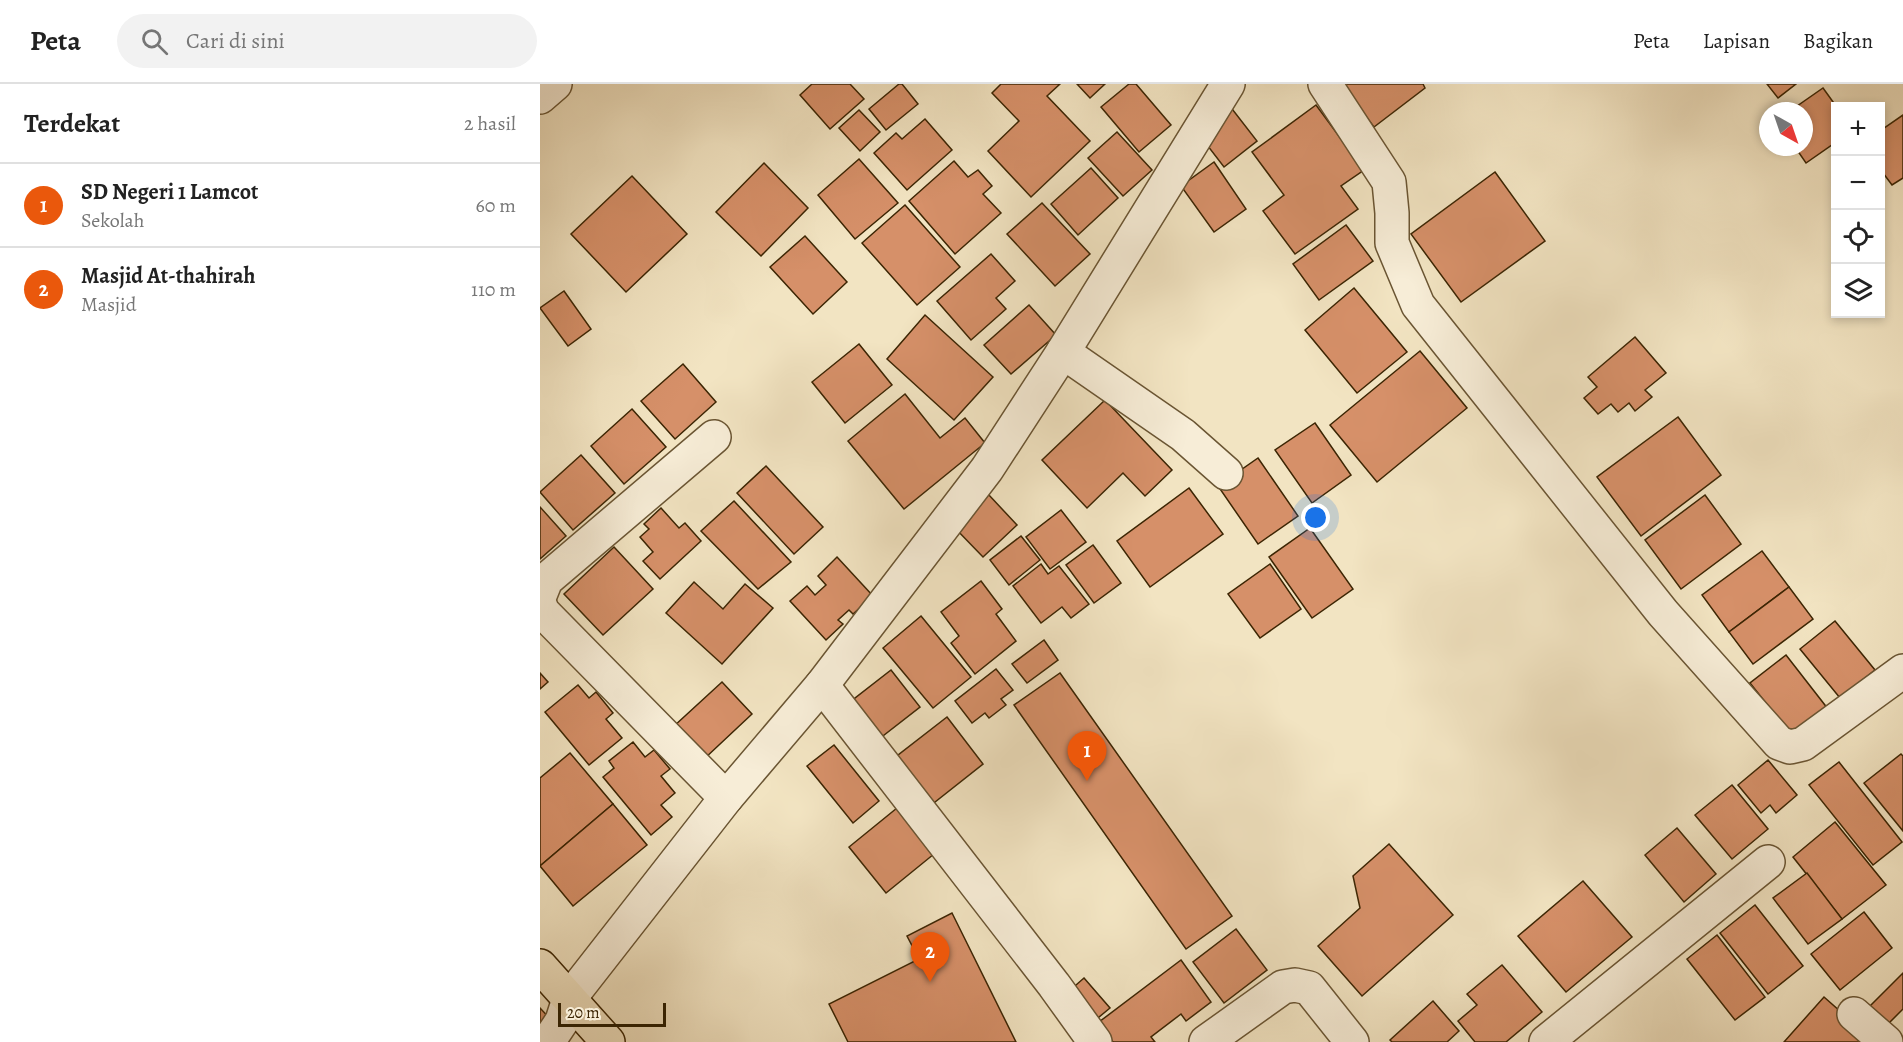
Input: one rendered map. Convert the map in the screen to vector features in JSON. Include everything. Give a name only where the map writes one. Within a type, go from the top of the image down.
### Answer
[{"type":"main road","points":[[540,966],[609,1042]]},
{"type":"street","points":[[540,97],[555,84]]},
{"type":"street","points":[[1325,84],[1389,182],[1392,243],[1418,305],[1664,613],[1779,742],[1790,747],[1803,744],[1903,671]]},
{"type":"street","points":[[548,1042],[562,1021],[569,999],[726,798],[822,685],[987,469],[1063,352],[1216,89]]},
{"type":"street","points":[[1063,352],[1183,435],[1226,473]]},
{"type":"street","points":[[540,595],[546,580],[714,437]]},
{"type":"street","points":[[540,605],[543,612],[726,798]]},
{"type":"street","points":[[822,685],[1054,985],[1095,1042]]},
{"type":"street","points":[[1546,1042],[1768,862]]},
{"type":"street","points":[[1206,1042],[1283,987],[1295,985],[1309,988],[1352,1042]]},
{"type":"street","points":[[1854,1014],[1886,1042]]},
{"type":"building","points":[[812,84],[850,84],[864,99],[830,129],[800,95]]},
{"type":"building","points":[[899,84],[902,84],[918,104],[886,130],[869,109]]},
{"type":"building","points":[[1001,84],[1060,84],[1047,96],[1090,141],[1031,197],[988,151],[1019,121],[992,93]]},
{"type":"building","points":[[1077,84],[1105,84],[1090,98]]},
{"type":"building","points":[[1129,84],[1136,84],[1171,125],[1139,152],[1101,107]]},
{"type":"building","points":[[1341,84],[1423,84],[1425,88],[1374,127]]},
{"type":"building","points":[[1767,84],[1796,84],[1778,98]]},
{"type":"building","points":[[1823,88],[1833,102],[1831,102],[1831,146],[1806,163],[1801,156],[1813,156],[1813,102],[1803,102]]},
{"type":"building","points":[[1229,105],[1257,141],[1224,167],[1204,141]]},
{"type":"building","points":[[1316,105],[1364,170],[1341,186],[1358,209],[1295,254],[1263,211],[1284,195],[1252,152]]},
{"type":"building","points":[[859,110],[880,132],[860,151],[839,128]]},
{"type":"building","points":[[1903,115],[1903,178],[1892,185],[1885,176],[1885,128]]},
{"type":"building","points":[[925,119],[952,150],[907,190],[874,153],[896,133],[902,139]]},
{"type":"building","points":[[1117,132],[1152,170],[1123,196],[1088,158]]},
{"type":"building","points":[[859,159],[898,203],[855,239],[818,195]]},
{"type":"building","points":[[954,161],[968,177],[978,170],[992,186],[983,194],[1001,213],[955,254],[909,201]]},
{"type":"building","points":[[1214,162],[1246,209],[1214,232],[1181,186]]},
{"type":"building","points":[[764,163],[808,208],[761,256],[716,212]]},
{"type":"building","points":[[1091,168],[1118,198],[1078,235],[1051,204]]},
{"type":"building","points":[[1495,172],[1545,241],[1461,302],[1411,234]]},
{"type":"building","points":[[632,176],[687,234],[626,292],[571,234]]},
{"type":"building","points":[[1042,203],[1090,254],[1055,286],[1007,234]]},
{"type":"building","points":[[905,205],[960,267],[917,305],[862,243]]},
{"type":"building","points":[[1346,225],[1373,261],[1319,300],[1293,264]]},
{"type":"building","points":[[805,236],[847,282],[813,314],[770,267]]},
{"type":"building","points":[[991,254],[1015,281],[996,298],[1006,309],[971,340],[937,301]]},
{"type":"building","points":[[1354,288],[1407,352],[1357,393],[1305,330]]},
{"type":"building","points":[[564,291],[591,329],[568,346],[540,308]]},
{"type":"building","points":[[1029,305],[1056,335],[1011,374],[984,345]]},
{"type":"building","points":[[925,315],[993,377],[954,420],[887,359]]},
{"type":"building","points":[[1635,337],[1666,373],[1645,390],[1652,397],[1635,411],[1629,403],[1618,412],[1611,404],[1598,414],[1584,398],[1597,387],[1588,377]]},
{"type":"building","points":[[859,344],[892,385],[845,423],[812,382]]},
{"type":"building","points":[[1420,351],[1467,408],[1377,482],[1330,425]]},
{"type":"building","points":[[683,364],[716,402],[675,439],[641,401]]},
{"type":"building","points":[[905,394],[940,438],[965,418],[985,443],[904,509],[848,441]]},
{"type":"building","points":[[1105,400],[1172,470],[1145,496],[1123,473],[1087,508],[1042,460]]},
{"type":"building","points":[[632,409],[666,447],[624,484],[591,446]]},
{"type":"building","points":[[1678,417],[1721,475],[1641,536],[1597,477]]},
{"type":"building","points":[[1315,423],[1351,475],[1312,503],[1275,450]]},
{"type":"building","points":[[581,455],[615,493],[573,530],[540,492]]},
{"type":"building","points":[[1258,458],[1298,516],[1258,544],[1218,486]]},
{"type":"building","points":[[766,466],[823,527],[794,554],[737,493]]},
{"type":"building","points":[[1189,488],[1223,534],[1150,587],[1117,541]]},
{"type":"building","points":[[988,494],[1017,525],[983,557],[954,527]]},
{"type":"building","points":[[1705,495],[1741,544],[1681,589],[1645,540]]},
{"type":"building","points":[[734,501],[791,562],[758,589],[701,531]]},
{"type":"building","points":[[540,507],[566,536],[540,559]]},
{"type":"building","points":[[661,508],[679,528],[685,523],[701,541],[660,579],[643,561],[653,552],[640,537],[649,529],[644,524]]},
{"type":"building","points":[[1061,510],[1086,542],[1050,569],[1026,537]]},
{"type":"building","points":[[1310,528],[1353,589],[1312,618],[1269,557]]},
{"type":"building","points":[[1021,536],[1040,560],[1009,585],[990,560]]},
{"type":"building","points":[[1093,545],[1121,583],[1094,603],[1066,565]]},
{"type":"building","points":[[614,547],[653,589],[603,635],[564,594]]},
{"type":"building","points":[[1762,551],[1789,587],[1729,632],[1702,595]]},
{"type":"building","points":[[837,557],[873,596],[853,614],[849,610],[838,620],[843,624],[826,640],[790,601],[807,586],[815,595],[826,585],[818,576]]},
{"type":"building","points":[[1041,564],[1048,574],[1059,566],[1089,604],[1071,618],[1062,607],[1041,623],[1013,586]]},
{"type":"building","points":[[1270,564],[1301,609],[1260,638],[1228,594]]},
{"type":"building","points":[[981,581],[1002,609],[996,614],[1016,641],[975,674],[951,643],[959,636],[941,612]]},
{"type":"building","points":[[694,582],[723,609],[745,584],[773,608],[722,664],[666,613]]},
{"type":"building","points":[[1789,587],[1813,619],[1753,664],[1729,632]]},
{"type":"building","points":[[921,616],[971,677],[933,708],[883,648]]},
{"type":"building","points":[[1835,621],[1875,670],[1840,698],[1800,649]]},
{"type":"building","points":[[1044,640],[1058,660],[1027,683],[1012,664]]},
{"type":"building","points":[[1786,655],[1828,709],[1793,737],[1750,683]]},
{"type":"building","points":[[996,669],[1013,690],[1001,699],[1006,705],[989,718],[985,713],[972,723],[955,701]]},
{"type":"building","points":[[891,670],[920,707],[879,739],[850,702]]},
{"type":"building","points":[[540,673],[548,682],[540,689]]},
{"type":"building","points":[[1060,673],[1232,916],[1186,949],[1014,705]]},
{"type":"building","points":[[722,682],[752,714],[703,760],[673,727]]},
{"type":"building","points":[[578,685],[589,698],[596,692],[613,713],[606,719],[622,738],[589,765],[545,712]]},
{"type":"building","points":[[947,717],[983,764],[930,806],[893,759]]},
{"type":"building","points":[[633,742],[645,757],[654,750],[670,769],[661,776],[675,793],[661,805],[672,817],[651,835],[603,777],[614,768],[609,761]]},
{"type":"building","points":[[834,745],[879,801],[853,823],[807,766]]},
{"type":"building","points":[[570,753],[613,804],[540,866],[540,778]]},
{"type":"building","points":[[1901,754],[1903,756],[1903,831],[1864,783]]},
{"type":"building","points":[[1768,760],[1797,795],[1776,813],[1770,805],[1761,813],[1738,785]]},
{"type":"building","points":[[1839,762],[1902,842],[1873,865],[1809,785]]},
{"type":"building","points":[[1732,785],[1768,829],[1732,859],[1695,815]]},
{"type":"building","points":[[613,804],[647,845],[573,906],[540,866]]},
{"type":"building","points":[[897,808],[934,854],[886,893],[849,847]]},
{"type":"building","points":[[1835,822],[1886,885],[1842,919],[1793,857]]},
{"type":"building","points":[[1677,828],[1716,874],[1684,902],[1645,855]]},
{"type":"building","points":[[1389,844],[1453,915],[1362,996],[1318,946],[1360,908],[1353,876]]},
{"type":"building","points":[[1807,873],[1842,919],[1808,944],[1773,898]]},
{"type":"building","points":[[1583,881],[1632,937],[1566,992],[1518,936]]},
{"type":"building","points":[[1755,905],[1803,966],[1768,994],[1720,933]]},
{"type":"building","points":[[1864,912],[1892,948],[1840,990],[1811,954]]},
{"type":"building","points":[[952,913],[1016,1042],[848,1042],[829,1004],[919,959],[907,936]]},
{"type":"building","points":[[1236,929],[1267,970],[1224,1003],[1193,962]]},
{"type":"building","points":[[1717,935],[1765,997],[1735,1020],[1687,959]]},
{"type":"building","points":[[1181,960],[1211,1002],[1186,1021],[1181,1014],[1151,1037],[1155,1042],[1113,1042],[1099,1022]]},
{"type":"building","points":[[1502,965],[1542,1012],[1506,1042],[1475,1042],[1458,1021],[1477,1005],[1467,994]]},
{"type":"building","points":[[1903,973],[1903,1009],[1884,1028],[1866,1010]]},
{"type":"building","points":[[1084,978],[1110,1008],[1093,1022],[1068,992]]},
{"type":"building","points":[[1824,997],[1875,1042],[1784,1042]]},
{"type":"building","points":[[1433,1001],[1459,1031],[1447,1042],[1392,1042],[1390,1040]]},
{"type":"building","points":[[540,1008],[553,1022],[540,1034]]},
{"type":"place","name":"SD Negeri 1 Lamcot","points":[[1087,781]]},
{"type":"place","name":"Masjid At-thahirah","points":[[930,982]]}]
